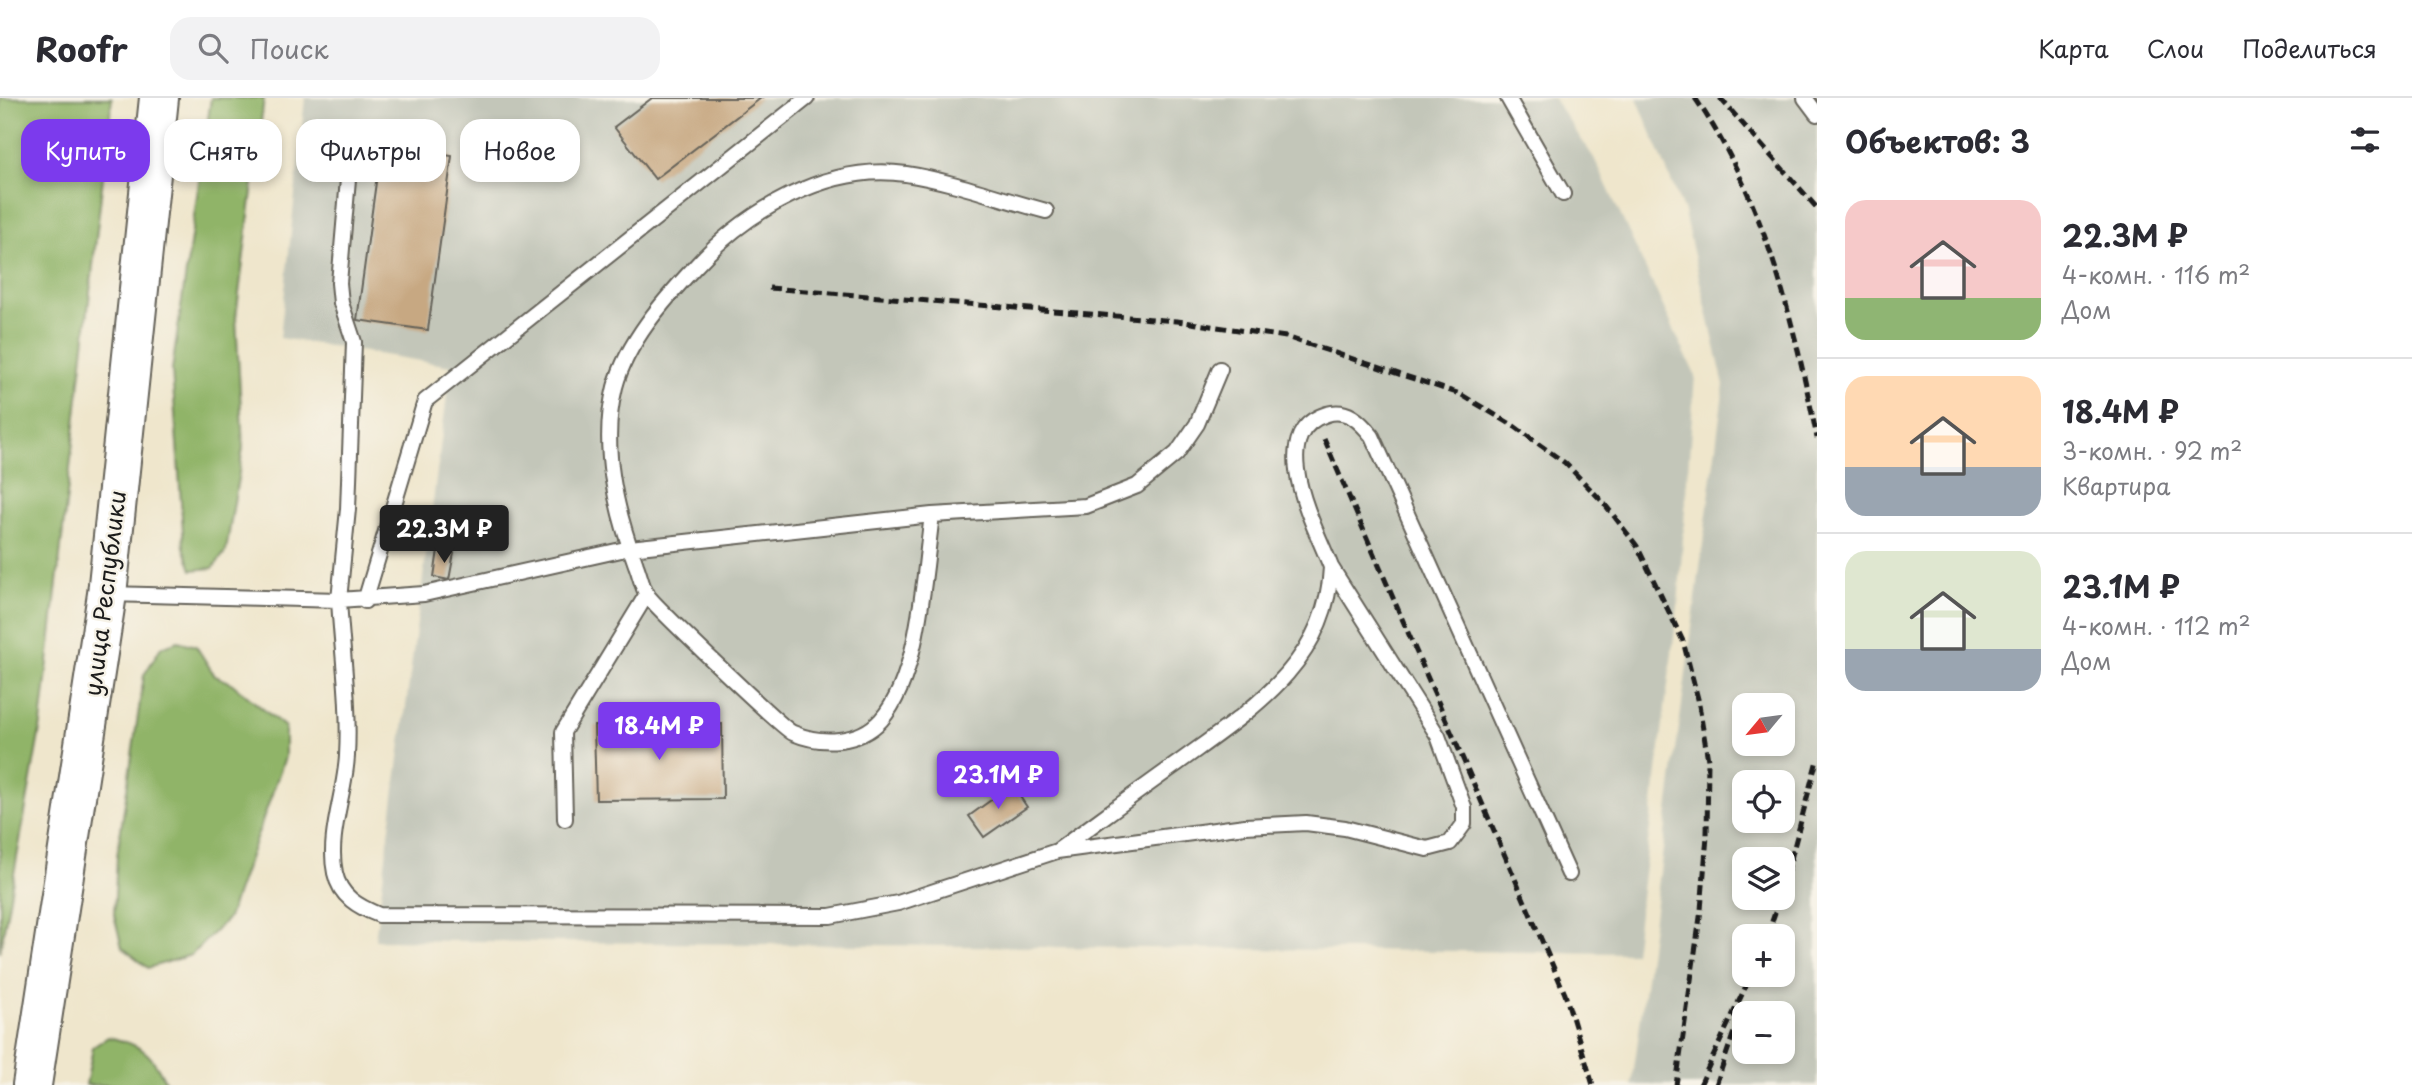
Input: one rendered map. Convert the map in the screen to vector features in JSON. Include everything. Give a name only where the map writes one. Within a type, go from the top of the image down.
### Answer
[{"type":"main road","name":"улица Республики","points":[[32,1085],[107,594],[159,98]]},
{"type":"lane","points":[[365,601],[425,401],[807,98]]},
{"type":"lane","points":[[1508,98],[1563,194]]},
{"type":"lane","points":[[1805,98],[1817,114]]},
{"type":"lane","points":[[932,515],[912,651],[900,692],[879,722],[859,735],[824,743],[790,732],[647,594],[630,548],[612,480],[608,428],[616,385],[632,348],[670,293],[706,255],[748,222],[788,198],[824,181],[861,172],[905,173],[1046,211]]},
{"type":"lane","points":[[348,182],[339,284],[341,303],[354,342],[348,509],[339,600],[348,719],[347,760],[333,853],[335,875],[344,893],[359,907],[379,915],[830,916],[920,897],[1057,851],[1245,826],[1306,823],[1345,828],[1427,849],[1450,843],[1464,824],[1464,807],[1438,736],[1331,566],[1300,487],[1295,463],[1297,443],[1305,428],[1321,416],[1334,412],[1354,418],[1372,436],[1569,874]]},
{"type":"lane","points":[[107,594],[365,601],[438,591],[630,548],[932,515],[1086,506],[1137,486],[1184,443],[1197,424],[1220,369]]},
{"type":"lane","points":[[1057,851],[1250,710],[1279,683],[1316,632],[1330,590],[1331,566]]},
{"type":"lane","points":[[565,819],[563,732],[647,594]]},
{"type":"shaded area","points":[[305,98],[1553,98],[1594,158],[1695,375],[1678,605],[1634,953],[375,940],[451,366],[280,338],[296,182],[446,182],[446,119],[303,119]]},
{"type":"shaded area","points":[[1637,98],[1817,98],[1817,1085],[1632,1085],[1724,385],[1684,212]]},
{"type":"green space","points":[[0,98],[112,98],[110,119],[21,119],[21,182],[102,182],[41,724],[0,952]]},
{"type":"green space","points":[[211,98],[264,98],[261,119],[208,119]]},
{"type":"green space","points":[[199,182],[253,182],[236,317],[243,448],[226,551],[213,568],[192,570],[184,547],[172,370]]},
{"type":"green space","points":[[178,641],[196,646],[215,676],[230,682],[285,727],[285,757],[228,918],[191,955],[148,968],[122,947],[114,915],[117,856],[144,675],[161,647]]},
{"type":"green space","points":[[108,1037],[130,1043],[145,1052],[167,1085],[86,1085],[93,1047]]},
{"type":"building","points":[[652,98],[761,98],[655,179],[614,127]]},
{"type":"building","points":[[446,155],[452,156],[428,330],[357,320],[376,182],[446,182]]},
{"type":"building","points":[[438,550],[454,553],[449,580],[434,577]]},
{"type":"building","points":[[722,724],[723,799],[596,800],[594,726]]},
{"type":"building","points":[[1012,785],[1027,807],[984,837],[969,816]]},
{"type":"railway","points":[[1695,98],[1740,177],[1758,219],[1798,349],[1817,438]]},
{"type":"railway","points":[[1720,98],[1817,208]]},
{"type":"railway","points":[[769,288],[1177,321],[1286,337],[1460,394],[1514,426],[1565,463],[1603,502],[1637,546],[1683,641],[1698,699],[1708,760],[1707,836],[1701,910],[1676,1085]]},
{"type":"railway","points":[[1324,439],[1565,994],[1593,1085]]},
{"type":"railway","points":[[1794,847],[1817,760]]},
{"type":"railway","points":[[1771,924],[1776,910]]},
{"type":"railway","points":[[1700,1085],[1745,987]]},
{"type":"railway","points":[[1716,1085],[1732,1038]]}]
